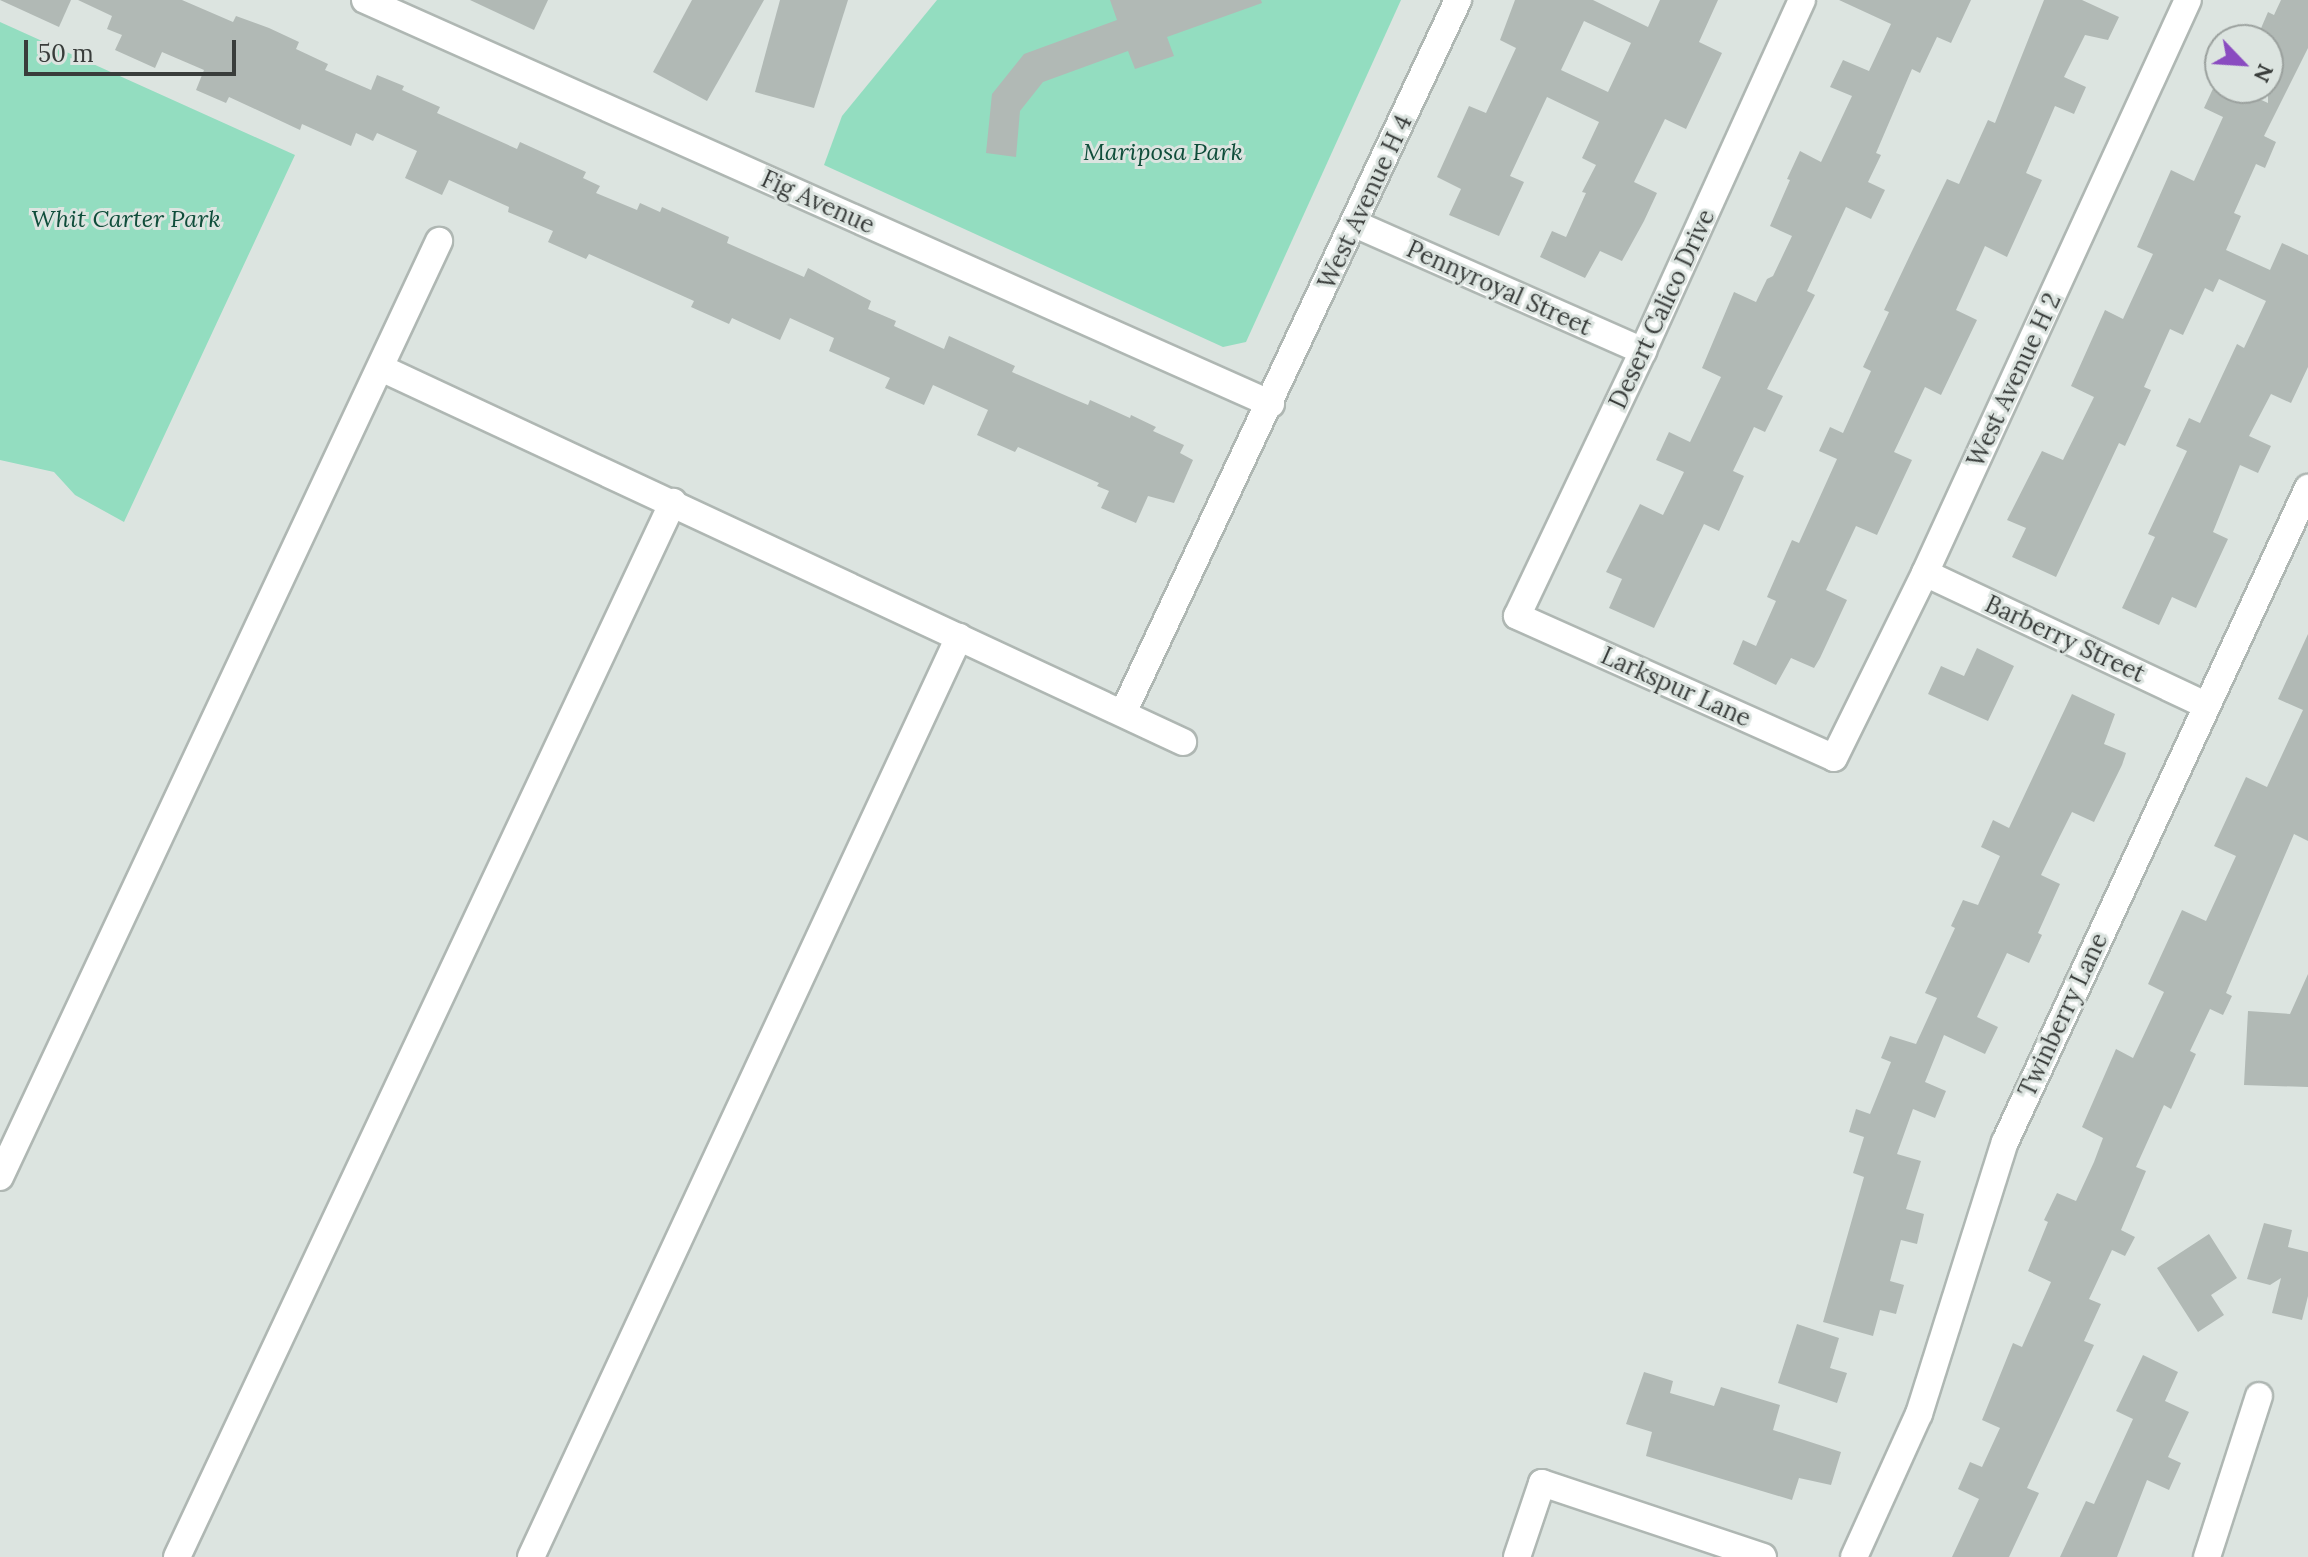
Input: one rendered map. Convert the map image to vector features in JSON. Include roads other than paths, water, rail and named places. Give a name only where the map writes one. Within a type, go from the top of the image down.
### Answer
[{"type":"street","name":"Fig Avenue","points":[[365,0],[1271,404]]},
{"type":"street","name":"West Avenue H 4","points":[[1123,713],[1271,404],[1458,0]]},
{"type":"street","name":"Desert Calico Drive","points":[[1517,616],[1643,351],[1802,0]]},
{"type":"street","name":"West Avenue H 2","points":[[1834,758],[1925,573],[2188,0]]},
{"type":"street","name":"Pennyroyal Street","points":[[1355,224],[1643,351]]},
{"type":"street","points":[[0,1177],[439,241]]},
{"type":"street","points":[[381,368],[1183,742]]},
{"type":"street","name":"Twinberry Lane","points":[[1854,1557],[1919,1414],[2005,1142],[2308,488]]},
{"type":"street","points":[[177,1557],[673,502]]},
{"type":"street","name":"Barberry Street","points":[[1925,573],[2205,705]]},
{"type":"street","name":"Larkspur Lane","points":[[1517,616],[1834,758]]},
{"type":"street","points":[[531,1557],[959,637]]},
{"type":"street","points":[[2207,1557],[2259,1396]]},
{"type":"street","points":[[1517,1557],[1542,1483],[1763,1557]]},
{"type":"park label","name":"Mariposa Park","points":[[1163,152]]},
{"type":"park label","name":"Whit Carter Park","points":[[126,219]]}]
